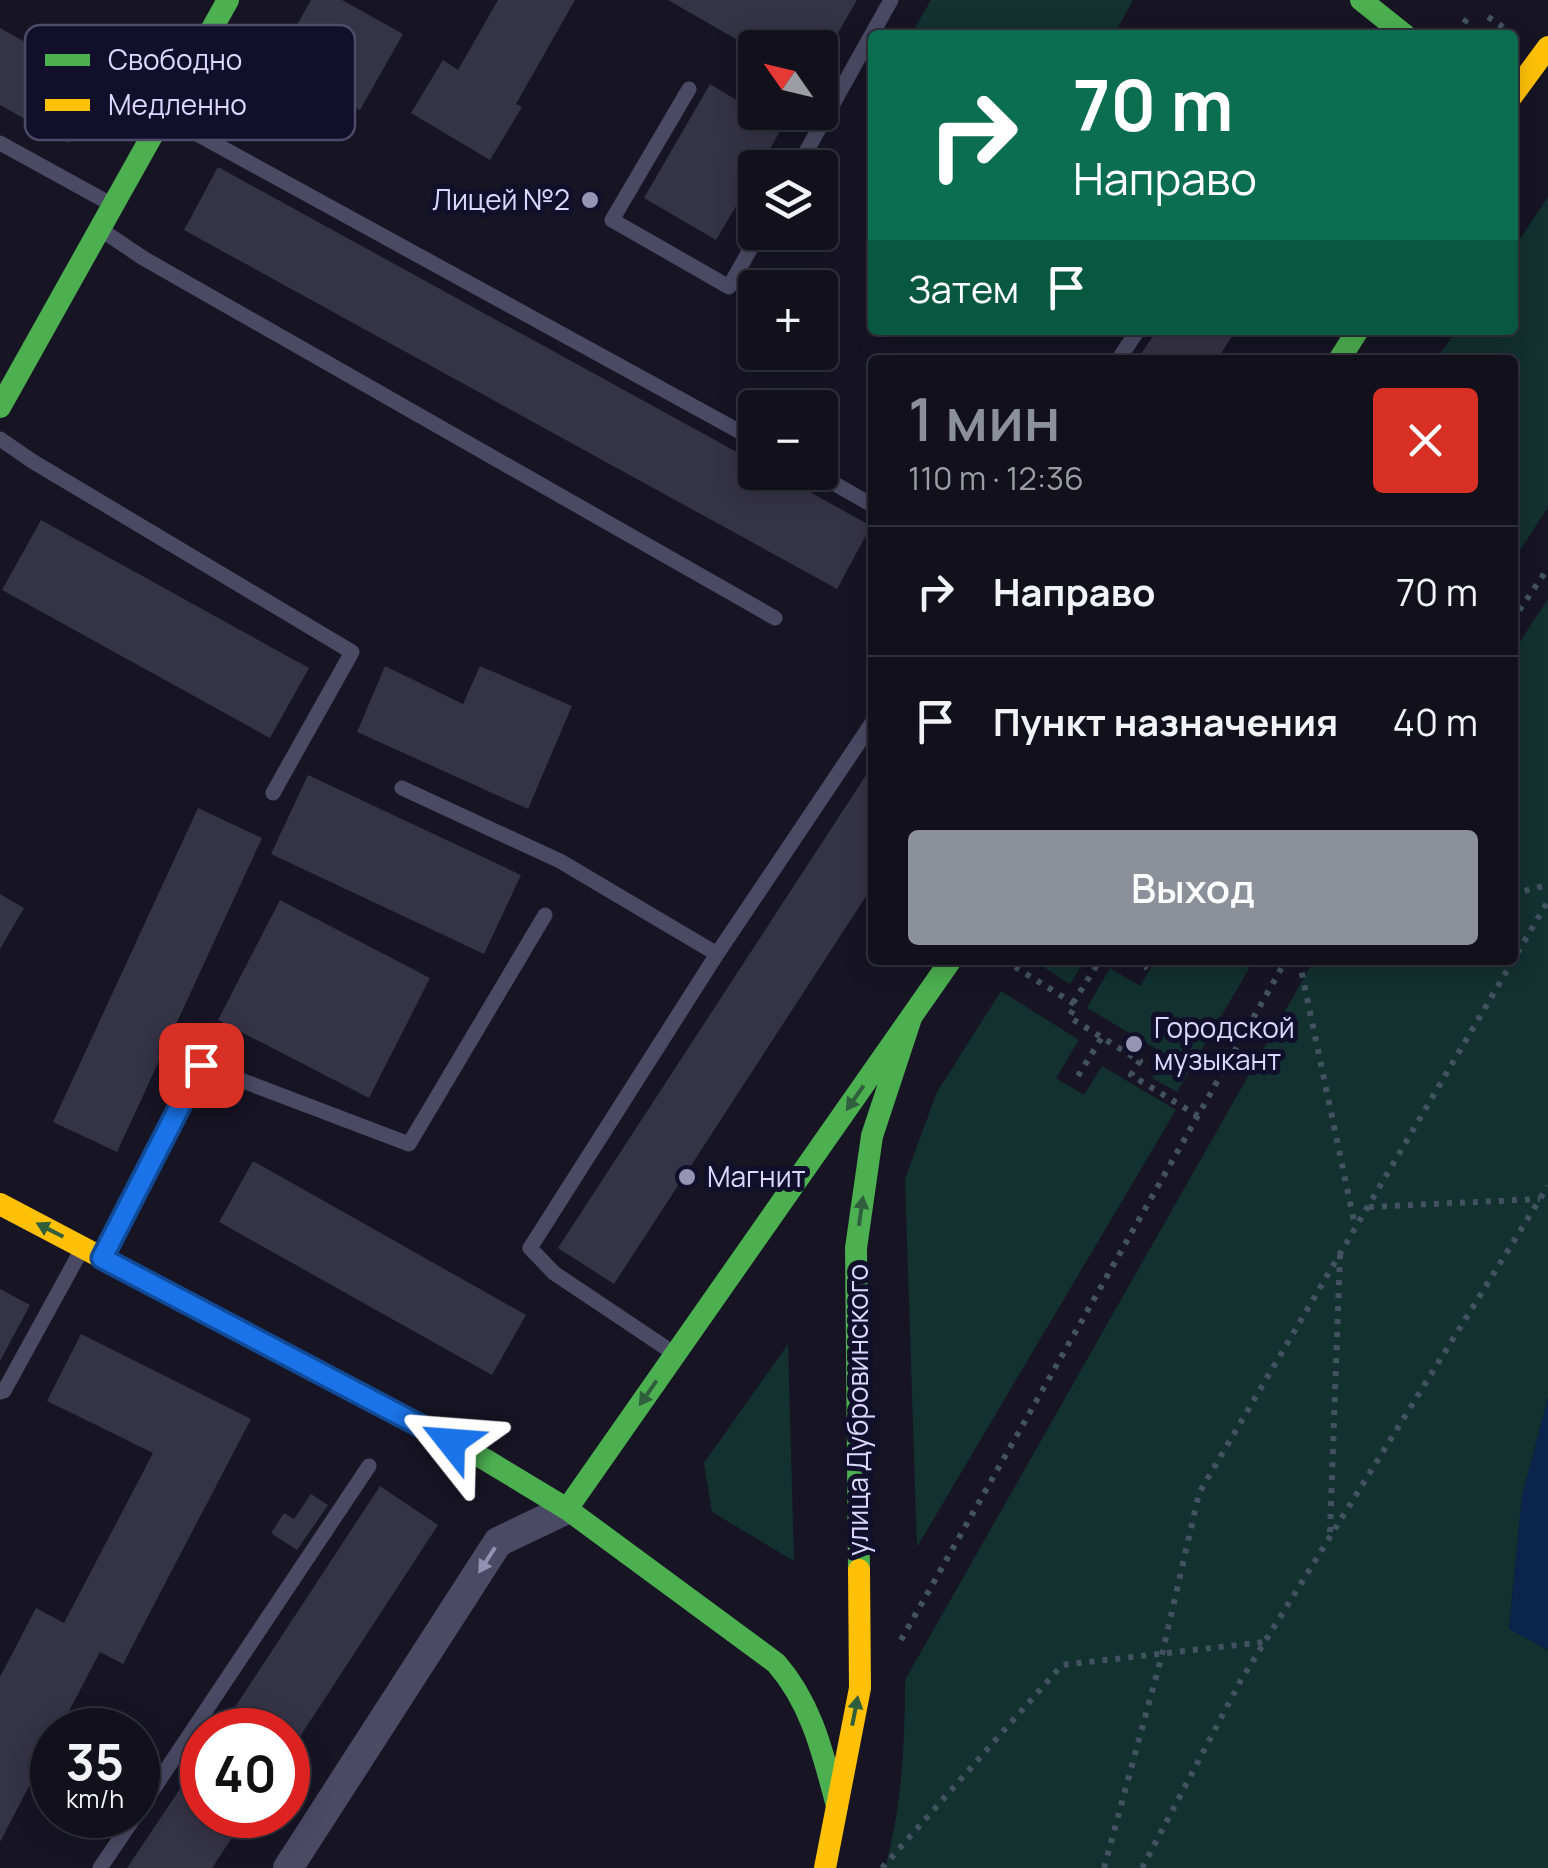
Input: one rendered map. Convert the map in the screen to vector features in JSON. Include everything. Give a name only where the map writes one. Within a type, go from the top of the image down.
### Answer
[{"type":"main road","points":[[214,25],[228,0]]},
{"type":"main road","points":[[1361,0],[1399,30]]},
{"type":"main road","points":[[1518,88],[1548,47]]},
{"type":"main road","points":[[0,407],[148,140]]},
{"type":"main road","name":"улица Дубровинского","points":[[837,1806],[807,1703],[794,1680],[776,1662],[567,1508],[948,965]]},
{"type":"main road","name":"улица Дубровинского","points":[[826,1868],[860,1688],[856,1248],[872,1136],[911,1018]]},
{"type":"main road","points":[[0,1204],[486,1460],[567,1508]]},
{"type":"street","name":"улица Дубровинского","points":[[292,1867],[498,1542],[567,1508]]},
{"type":"lane","points":[[874,30],[891,0]]},
{"type":"lane","points":[[807,150],[868,41]]},
{"type":"lane","points":[[689,89],[612,220],[729,287],[750,250]]},
{"type":"lane","points":[[206,140],[738,431]]},
{"type":"lane","points":[[0,143],[112,204]]},
{"type":"lane","points":[[99,228],[143,258],[775,618]]},
{"type":"lane","points":[[0,438],[32,461],[352,652],[273,794]]},
{"type":"lane","points":[[838,486],[868,503]]},
{"type":"lane","points":[[675,1354],[554,1273],[530,1248],[717,954],[868,730]]},
{"type":"lane","points":[[402,788],[560,861],[717,954]]},
{"type":"lane","points":[[0,1392],[93,1252],[201,1065],[409,1144],[544,915]]},
{"type":"lane","points":[[160,1778],[369,1466]]},
{"type":"lane","points":[[100,1868],[120,1838]]},
{"type":"path","points":[[1460,30],[1470,14]]},
{"type":"path","points":[[1488,17],[1503,27]]},
{"type":"path","points":[[1518,612],[1548,568]]},
{"type":"path","points":[[1518,892],[1548,885]]},
{"type":"path","points":[[1518,952],[1548,901]]},
{"type":"path","points":[[1012,965],[1076,1005],[1069,1017],[1140,1061],[1132,1075],[1198,1116]]},
{"type":"path","points":[[1073,1003],[1097,965]]},
{"type":"path","points":[[898,1646],[1283,965]]},
{"type":"path","points":[[1300,965],[1356,1227]]},
{"type":"path","points":[[1104,1868],[1162,1656],[1199,1493],[1510,965]]},
{"type":"path","points":[[1078,1076],[1102,1037]]},
{"type":"path","points":[[1142,1868],[1241,1680],[1548,1186]]},
{"type":"path","points":[[1368,1207],[1540,1199]]},
{"type":"path","points":[[1330,1537],[1340,1253]]},
{"type":"path","points":[[882,1868],[1062,1665],[1266,1642]]},
{"type":"green space","points":[[931,0],[1133,0],[1117,30],[914,30]]},
{"type":"green space","points":[[1548,197],[1548,507],[1518,553],[1518,355],[1440,355],[1454,335],[1518,335],[1518,242]]},
{"type":"green space","points":[[1548,599],[1548,1398],[1522,1496],[1509,1628],[1548,1650],[1548,1868],[885,1868],[901,1775],[905,1680],[1311,965],[1518,965],[1518,644]]},
{"type":"green space","points":[[1040,965],[1082,965],[1070,984]]},
{"type":"green space","points":[[1153,965],[1251,965],[1177,1092],[1152,1078],[1165,1054],[1087,1008],[1110,968],[1140,986]]},
{"type":"green space","points":[[1001,991],[1079,1040],[1056,1078],[1084,1095],[1102,1066],[1176,1110],[917,1547],[905,1179],[937,1092]]},
{"type":"green space","points":[[788,1344],[794,1561],[712,1512],[704,1463]]},
{"type":"water","points":[[1548,1398],[1548,1650],[1509,1629],[1522,1496]]},
{"type":"building","points":[[311,0],[342,0],[403,34],[360,110],[355,107],[355,25],[297,25]]},
{"type":"building","points":[[498,0],[575,0],[516,104],[522,107],[490,160],[411,113],[443,60],[458,70]]},
{"type":"building","points":[[668,0],[857,0],[838,33],[738,30],[738,40]]},
{"type":"building","points":[[0,28],[25,42],[25,119],[0,105]]},
{"type":"building","name":"Лицей №2","points":[[710,84],[738,101],[738,130],[781,130],[769,150],[738,150],[738,203],[716,240],[644,198]]},
{"type":"building","points":[[218,167],[738,453],[738,490],[806,490],[868,524],[868,532],[837,589],[184,230]]},
{"type":"building","points":[[1154,335],[1233,335],[1220,355],[1140,355]]},
{"type":"building","points":[[41,520],[309,668],[270,738],[2,590]]},
{"type":"building","points":[[385,666],[463,704],[480,666],[572,706],[528,809],[357,732]]},
{"type":"building","points":[[868,772],[868,893],[614,1284],[558,1248]]},
{"type":"building","points":[[308,775],[521,875],[484,954],[271,854]]},
{"type":"building","points":[[198,808],[262,838],[117,1152],[53,1122]]},
{"type":"building","points":[[0,894],[24,908],[0,949]]},
{"type":"building","points":[[280,900],[430,978],[369,1098],[218,1020]]},
{"type":"building","points":[[253,1161],[526,1315],[492,1375],[219,1222]]},
{"type":"building","points":[[0,1289],[30,1305],[0,1361]]},
{"type":"building","points":[[81,1334],[251,1419],[123,1664],[100,1652],[71,1708],[30,1708],[30,1784],[0,1842],[0,1677],[36,1608],[64,1623],[153,1453],[47,1401]]},
{"type":"building","points":[[380,1486],[438,1525],[310,1721],[310,1708],[234,1708]]},
{"type":"building","points":[[311,1494],[328,1505],[297,1550],[271,1533],[284,1513],[294,1519]]},
{"type":"building","points":[[180,1789],[180,1838],[232,1838],[212,1868],[127,1868],[147,1838],[160,1838],[160,1819]]},
{"type":"traffic: fast","points":[[214,25],[228,0]]},
{"type":"traffic: fast","points":[[1361,0],[1399,30]]},
{"type":"traffic: fast","points":[[0,407],[150,140]]},
{"type":"traffic: fast","points":[[1342,355],[1355,335]]},
{"type":"traffic: fast","points":[[567,1509],[948,965]]},
{"type":"traffic: fast","points":[[859,1570],[856,1248],[872,1136],[911,1018]]},
{"type":"traffic: fast","points":[[338,1382],[486,1460],[567,1509],[776,1663],[807,1713],[837,1806]]},
{"type":"traffic: slow","points":[[1518,88],[1548,47]]},
{"type":"traffic: slow","points":[[0,1204],[338,1382]]},
{"type":"traffic: slow","points":[[825,1868],[860,1688],[859,1570]]},
{"type":"place","name":"Лицей №2","points":[[590,200]]},
{"type":"place","name":"Городской музыкант","points":[[1134,1044]]},
{"type":"place","name":"Магнит","points":[[687,1177]]},
{"type":"route","points":[[201,1065],[102,1258],[451,1442]]}]
